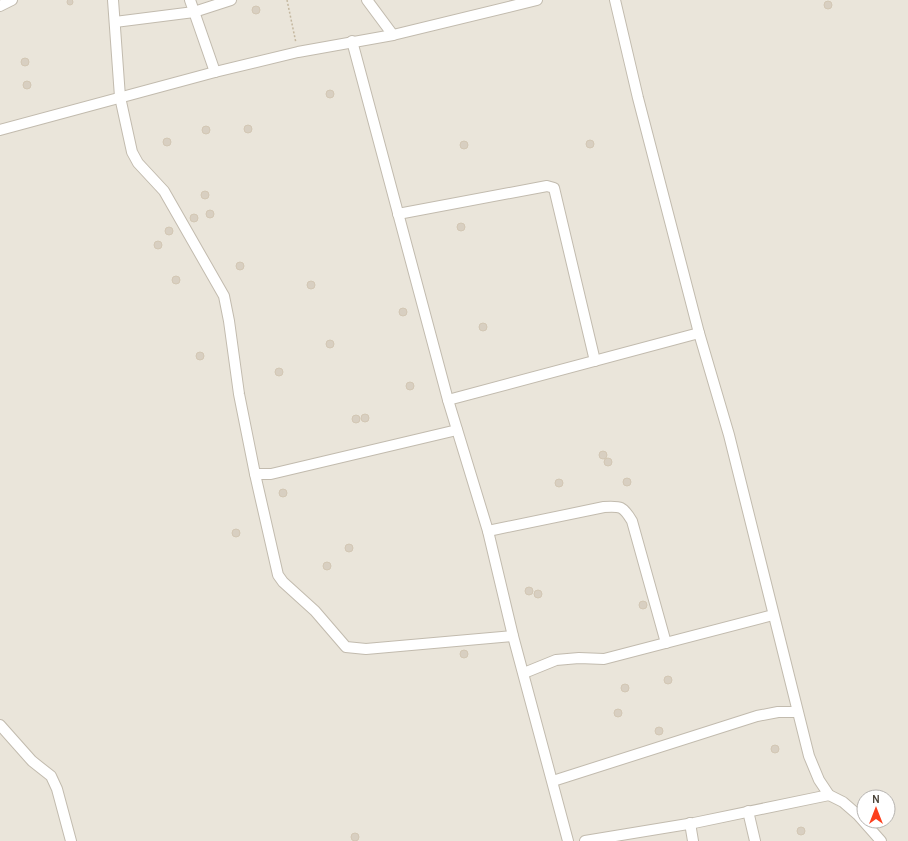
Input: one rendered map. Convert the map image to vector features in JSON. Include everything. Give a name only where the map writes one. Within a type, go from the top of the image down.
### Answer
[{"type":"street","points":[[0,6],[12,0]]},
{"type":"street","points":[[114,0],[120,97],[132,152],[138,163],[164,191],[224,296],[230,320],[239,394],[255,474],[278,575],[283,582],[315,612],[346,647],[366,650],[513,636]]},
{"type":"street","points":[[190,0],[215,72]]},
{"type":"street","points":[[115,22],[194,12],[231,0]]},
{"type":"street","points":[[367,0],[393,35]]},
{"type":"street","points":[[0,130],[215,72],[298,52],[352,41],[393,35],[537,0]]},
{"type":"street","points":[[615,0],[640,106],[699,333],[729,435],[797,712],[813,767],[819,780],[829,795],[844,802],[858,815],[881,841]]},
{"type":"street","points":[[352,41],[448,400],[488,531],[513,636],[568,841]]},
{"type":"street","points":[[398,214],[547,186],[554,188],[595,361]]},
{"type":"street","points":[[448,400],[699,333]]},
{"type":"street","points":[[255,474],[271,474],[457,430]]},
{"type":"street","points":[[488,531],[604,507],[617,506],[624,509],[632,521],[666,643]]},
{"type":"street","points":[[524,673],[556,660],[579,658],[604,659],[773,615]]},
{"type":"street","points":[[553,781],[757,716],[778,712],[797,712]]},
{"type":"street","points":[[0,725],[32,761],[51,776],[57,790],[71,841]]},
{"type":"street","points":[[585,841],[690,823],[829,795]]},
{"type":"street","points":[[748,811],[755,841]]},
{"type":"street","points":[[690,823],[693,841]]},
{"type":"path","points":[[286,0],[298,52]]},
{"type":"shaded area","points":[[0,0],[908,0],[908,841],[0,841]]},
{"type":"building","points":[[70,-1],[73,2],[70,5],[67,2]]},
{"type":"building","points":[[828,1],[831,2],[831,8],[828,9],[825,8],[824,5],[825,2]]},
{"type":"building","points":[[256,6],[259,7],[259,13],[256,14],[253,13],[252,10],[253,7]]},
{"type":"building","points":[[25,58],[28,59],[28,65],[25,66],[22,65],[21,62],[22,59]]},
{"type":"building","points":[[27,81],[30,82],[30,88],[27,89],[24,88],[23,85],[24,82]]},
{"type":"building","points":[[330,90],[333,91],[333,97],[330,98],[327,97],[326,94],[327,91]]},
{"type":"building","points":[[248,125],[251,126],[251,132],[248,133],[245,132],[244,129],[245,126]]},
{"type":"building","points":[[206,126],[209,127],[209,133],[206,134],[203,133],[202,130],[203,127]]},
{"type":"building","points":[[167,138],[170,139],[170,145],[167,146],[164,145],[163,142],[164,139]]},
{"type":"building","points":[[590,140],[593,141],[593,147],[590,148],[587,147],[586,144],[587,141]]},
{"type":"building","points":[[464,141],[467,142],[467,148],[464,149],[461,148],[460,145],[461,142]]},
{"type":"building","points":[[205,191],[208,192],[208,198],[205,199],[202,198],[201,195],[202,192]]},
{"type":"building","points":[[210,210],[213,211],[213,217],[210,218],[207,217],[206,214],[207,211]]},
{"type":"building","points":[[194,214],[197,215],[197,221],[194,222],[191,221],[190,218],[191,215]]},
{"type":"building","points":[[461,223],[464,224],[464,230],[461,231],[458,230],[457,227],[458,224]]},
{"type":"building","points":[[169,227],[172,228],[172,234],[169,235],[166,234],[165,231],[166,228]]},
{"type":"building","points":[[158,241],[161,242],[161,248],[158,249],[155,248],[154,245],[155,242]]},
{"type":"building","points":[[240,262],[243,263],[243,269],[240,270],[237,269],[236,266],[237,263]]},
{"type":"building","points":[[176,276],[179,277],[179,283],[176,284],[173,283],[172,280],[173,277]]},
{"type":"building","points":[[311,281],[314,282],[314,288],[311,289],[308,288],[307,285],[308,282]]},
{"type":"building","points":[[403,308],[406,309],[406,315],[403,316],[400,315],[399,312],[400,309]]},
{"type":"building","points":[[483,323],[486,324],[486,330],[483,331],[480,330],[479,327],[480,324]]},
{"type":"building","points":[[330,340],[333,341],[333,347],[330,348],[327,347],[326,344],[327,341]]},
{"type":"building","points":[[200,352],[203,353],[203,359],[200,360],[197,359],[196,356],[197,353]]},
{"type":"building","points":[[279,368],[282,369],[282,375],[279,376],[276,375],[275,372],[276,369]]},
{"type":"building","points":[[410,382],[413,383],[413,389],[410,390],[407,389],[406,386],[407,383]]},
{"type":"building","points":[[365,414],[368,415],[368,421],[365,422],[362,421],[361,418],[362,415]]},
{"type":"building","points":[[356,415],[359,416],[359,422],[356,423],[353,422],[352,419],[353,416]]},
{"type":"building","points":[[603,451],[606,452],[606,458],[603,459],[600,458],[599,455],[600,452]]},
{"type":"building","points":[[608,458],[611,459],[611,465],[608,466],[605,465],[604,462],[605,459]]},
{"type":"building","points":[[627,478],[630,479],[630,485],[627,486],[624,485],[623,482],[624,479]]},
{"type":"building","points":[[559,479],[562,480],[562,486],[559,487],[556,486],[555,483],[556,480]]},
{"type":"building","points":[[283,489],[286,490],[286,496],[283,497],[280,496],[279,493],[280,490]]},
{"type":"building","points":[[236,529],[239,530],[239,536],[236,537],[233,536],[232,533],[233,530]]},
{"type":"building","points":[[349,544],[352,545],[352,551],[349,552],[346,551],[345,548],[346,545]]},
{"type":"building","points":[[327,562],[330,563],[330,569],[327,570],[324,569],[323,566],[324,563]]},
{"type":"building","points":[[529,587],[532,588],[532,594],[529,595],[526,594],[525,591],[526,588]]},
{"type":"building","points":[[538,590],[541,591],[541,597],[538,598],[535,597],[534,594],[535,591]]},
{"type":"building","points":[[643,601],[646,602],[646,608],[643,609],[640,608],[639,605],[640,602]]},
{"type":"building","points":[[464,650],[467,651],[467,657],[464,658],[461,657],[460,654],[461,651]]},
{"type":"building","points":[[668,676],[671,677],[671,683],[668,684],[665,683],[664,680],[665,677]]},
{"type":"building","points":[[625,684],[628,685],[628,691],[625,692],[622,691],[621,688],[622,685]]},
{"type":"building","points":[[618,709],[621,710],[621,716],[618,717],[615,716],[614,713],[615,710]]},
{"type":"building","points":[[659,727],[662,728],[662,734],[659,735],[656,734],[655,731],[656,728]]},
{"type":"building","points":[[775,745],[778,746],[778,752],[775,753],[772,752],[771,749],[772,746]]},
{"type":"building","points":[[801,827],[804,828],[804,834],[801,835],[798,834],[797,831],[798,828]]},
{"type":"building","points":[[355,833],[358,834],[358,840],[355,841],[352,840],[351,837],[352,834]]}]
